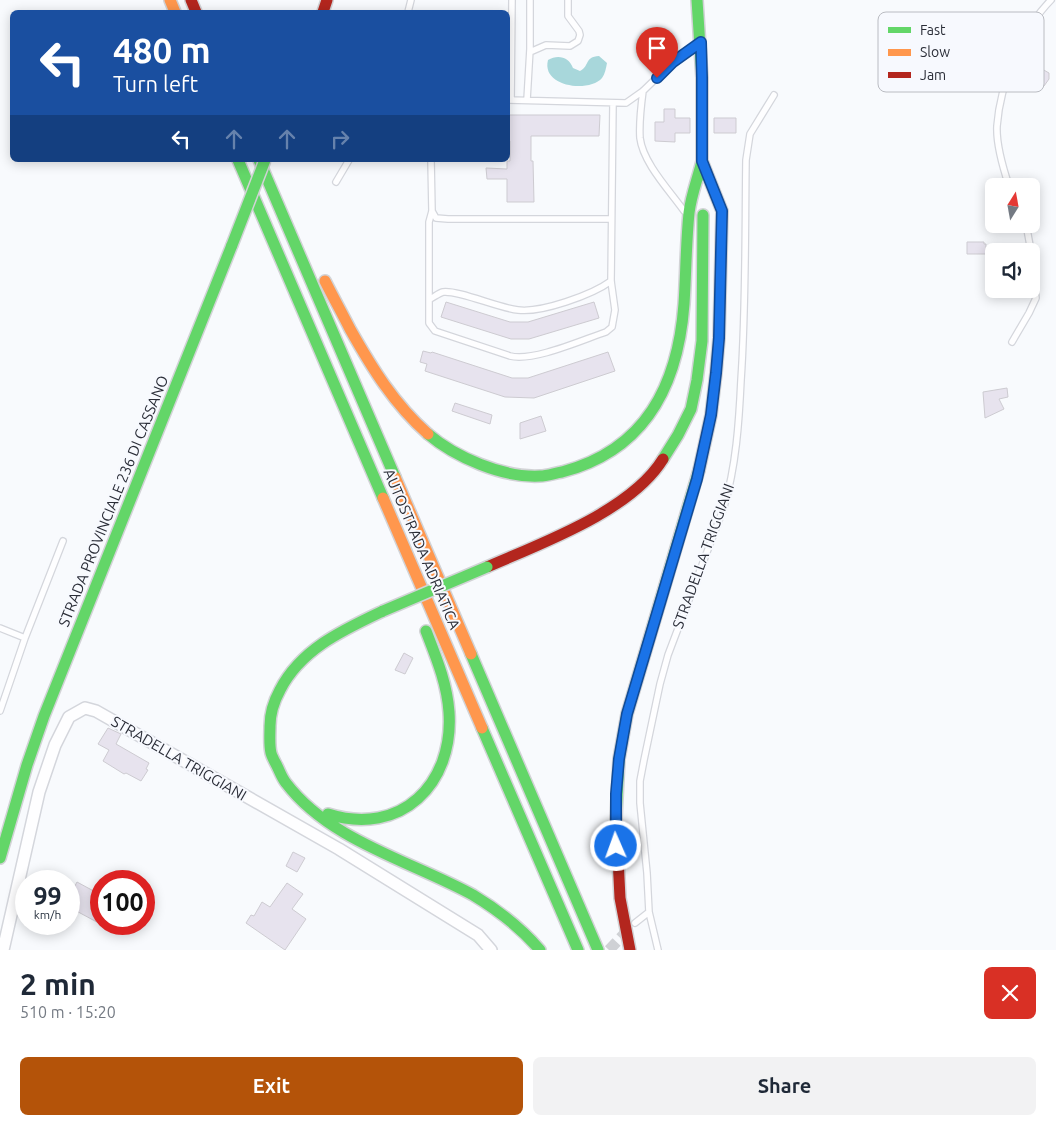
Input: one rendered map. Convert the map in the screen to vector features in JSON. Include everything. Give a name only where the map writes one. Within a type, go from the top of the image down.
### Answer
[{"type":"highway","points":[[540,950],[519,929],[472,895],[365,844],[340,829],[300,800],[283,780],[274,761],[269,725],[278,691],[286,676],[310,652],[336,633],[557,536],[606,511],[644,483],[660,464],[678,435],[691,409],[702,341],[704,213],[701,42],[697,0]]},
{"type":"highway","points":[[320,268],[327,285],[362,350],[384,385],[421,428],[455,454],[477,465],[504,472],[540,476],[581,467],[602,459],[627,441],[647,419],[662,393],[671,370],[679,339],[686,288],[689,219],[702,161]]},
{"type":"highway","points":[[630,950],[620,898],[617,864],[615,827],[619,759],[627,714],[697,479],[711,415],[716,373],[719,338],[722,211],[702,161]]},
{"type":"highway","name":"AUTOSTRADA ADRIATICA","points":[[239,162],[578,950]]},
{"type":"highway","points":[[240,187],[249,162]]},
{"type":"highway","name":"AUTOSTRADA ADRIATICA","points":[[260,162],[598,950]]},
{"type":"highway","name":"STRADA PROVINCIALE 236 DI CASSANO","points":[[0,858],[27,765],[44,716],[264,162]]},
{"type":"highway","points":[[270,162],[282,184]]},
{"type":"highway","points":[[300,800],[325,813],[356,821],[381,819],[398,812],[425,793],[444,762],[449,732],[448,696],[442,675],[351,424]]},
{"type":"street","name":"STRADELLA TRIGGIANI","points":[[3,950],[45,773],[55,745],[69,717],[85,708],[96,711],[339,849],[478,936],[492,950]]},
{"type":"lane","points":[[510,53],[512,0]]},
{"type":"lane","points":[[527,100],[530,52],[530,0]]},
{"type":"lane","points":[[530,52],[546,45],[570,46],[578,41],[579,30],[568,16],[568,0]]},
{"type":"lane","points":[[1039,12],[1051,0]]},
{"type":"lane","points":[[510,100],[626,102],[642,91],[673,62],[701,42]]},
{"type":"lane","points":[[642,91],[640,139],[644,151],[664,184],[689,219]]},
{"type":"lane","points":[[1004,92],[997,126],[1007,178]]},
{"type":"lane","name":"STRADELLA TRIGGIANI","points":[[658,950],[649,912],[640,782],[660,684],[668,655],[731,484],[740,410],[745,324],[746,160],[750,134],[774,95]]},
{"type":"lane","points":[[431,162],[432,211],[429,222],[429,322],[435,331],[518,359],[534,356],[606,332],[612,327],[615,310],[611,281],[614,102]]},
{"type":"lane","points":[[336,182],[348,162]]},
{"type":"lane","points":[[432,211],[436,218],[448,220],[611,219]]},
{"type":"lane","points":[[430,299],[443,292],[457,294],[510,309],[532,310],[583,296],[611,281]]},
{"type":"lane","points":[[1012,342],[1036,298]]},
{"type":"lane","points":[[0,711],[25,638],[63,541]]},
{"type":"lane","points":[[0,628],[25,638]]},
{"type":"lane","points":[[635,923],[649,912]]},
{"type":"water","points":[[599,56],[607,63],[604,75],[596,83],[577,86],[568,85],[559,82],[548,69],[548,60],[559,57],[569,61],[573,68],[580,71],[591,58]]},
{"type":"building","points":[[1044,70],[1049,73],[1049,79],[1044,86]]},
{"type":"building","points":[[664,109],[675,109],[675,118],[690,118],[690,133],[675,133],[675,142],[655,141],[655,122],[664,122]]},
{"type":"building","points":[[510,115],[600,115],[599,136],[531,136],[534,202],[507,202],[507,179],[487,179],[486,168],[507,169],[507,162],[510,161]]},
{"type":"building","points":[[714,118],[736,118],[736,133],[714,133]]},
{"type":"building","points":[[967,242],[984,242],[985,254],[967,254]]},
{"type":"building","points":[[446,302],[510,322],[528,322],[594,302],[599,318],[529,339],[511,339],[441,317]]},
{"type":"building","points":[[423,351],[432,352],[512,378],[528,378],[608,352],[615,371],[534,398],[505,397],[425,371],[427,364],[420,362]]},
{"type":"building","points":[[1007,388],[1008,397],[999,399],[1004,409],[985,418],[983,392]]},
{"type":"building","points":[[455,403],[492,415],[490,424],[452,411]]},
{"type":"building","points":[[541,416],[546,431],[520,439],[520,423]]},
{"type":"building","points":[[404,653],[413,658],[405,674],[395,670]]},
{"type":"building","points":[[108,728],[121,734],[116,744],[149,763],[146,769],[148,770],[141,781],[126,773],[124,774],[103,761],[109,750],[98,744]]},
{"type":"building","points":[[293,852],[305,858],[297,872],[286,866]]},
{"type":"building","points":[[287,883],[303,894],[292,909],[306,919],[285,950],[246,923],[251,915],[254,916],[262,902],[270,907]]},
{"type":"building","points":[[80,884],[90,889],[90,918],[80,913]]},
{"type":"tunnel","points":[[609,950],[628,930]]},
{"type":"traffic: fast","points":[[697,0],[702,78],[702,175]]},
{"type":"traffic: fast","points":[[428,434],[452,451],[495,470],[526,476],[545,476],[591,462],[616,448],[636,431],[652,410],[665,387],[674,361],[684,304],[689,213],[702,161]]},
{"type":"traffic: fast","points":[[239,162],[383,498]]},
{"type":"traffic: fast","points":[[260,162],[395,477]]},
{"type":"traffic: fast","points":[[232,245],[264,162]]},
{"type":"traffic: fast","points":[[663,459],[691,409],[697,380],[702,341],[703,215]]},
{"type":"traffic: fast","points":[[0,858],[27,765],[44,716],[232,245]]},
{"type":"traffic: fast","points":[[616,818],[619,759],[627,714],[699,470]]},
{"type":"traffic: fast","points":[[383,611],[487,567]]},
{"type":"traffic: fast","points":[[383,611],[324,642],[299,663],[289,676],[274,703],[270,721],[270,743],[273,758],[286,783],[304,803],[325,820],[373,848],[473,895],[509,920],[540,950]]},
{"type":"traffic: fast","points":[[328,814],[354,819],[378,818],[400,811],[418,799],[432,782],[442,762],[448,738],[449,712],[443,680],[426,631]]},
{"type":"traffic: fast","points":[[471,654],[598,950]]},
{"type":"traffic: fast","points":[[482,728],[578,950]]},
{"type":"traffic: slow","points":[[170,0],[174,10]]},
{"type":"traffic: slow","points":[[699,470],[711,415],[716,373],[719,338],[722,211],[702,161]]},
{"type":"traffic: slow","points":[[325,281],[375,371],[394,398],[428,434]]},
{"type":"traffic: slow","points":[[395,477],[471,654]]},
{"type":"traffic: slow","points":[[383,498],[482,728]]},
{"type":"traffic: jam","points":[[191,0],[195,10]]},
{"type":"traffic: jam","points":[[324,10],[327,0]]},
{"type":"traffic: jam","points":[[487,567],[584,524],[608,510],[649,478],[663,459]]},
{"type":"traffic: jam","points":[[616,818],[620,898],[630,950]]},
{"type":"route","points":[[616,846],[616,794],[619,759],[627,714],[697,479],[711,415],[719,338],[722,211],[702,161],[701,42],[673,62],[657,78]]}]
